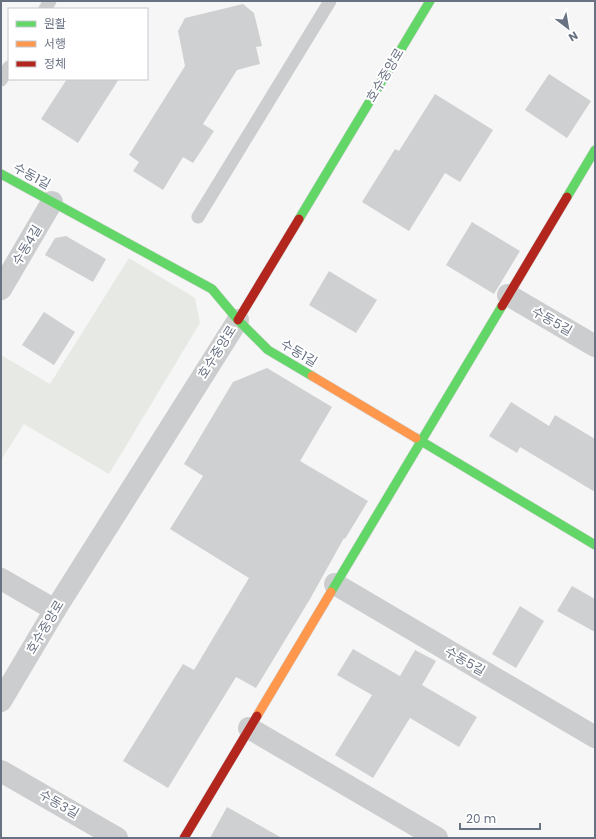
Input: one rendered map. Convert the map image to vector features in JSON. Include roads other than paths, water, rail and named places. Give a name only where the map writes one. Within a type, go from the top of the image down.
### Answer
[{"type":"street","name":"호수중앙로","points":[[1,701],[55,610],[238,320],[430,1]]},
{"type":"street","points":[[184,838],[595,150]]},
{"type":"street","name":"수동1길","points":[[1,174],[212,289],[238,320],[268,350],[595,544]]},
{"type":"street","name":"수동4길","points":[[1,289],[52,202]]},
{"type":"street","name":"수동5길","points":[[508,295],[595,346]]},
{"type":"street","points":[[1,579],[55,610]]},
{"type":"street","name":"수동5길","points":[[335,584],[595,737]]},
{"type":"street","points":[[249,728],[437,838]]},
{"type":"street","name":"수동3길","points":[[1,771],[117,838]]},
{"type":"lane","points":[[198,217],[330,1]]},
{"type":"lane","points":[[1,80],[8,69]]}]
